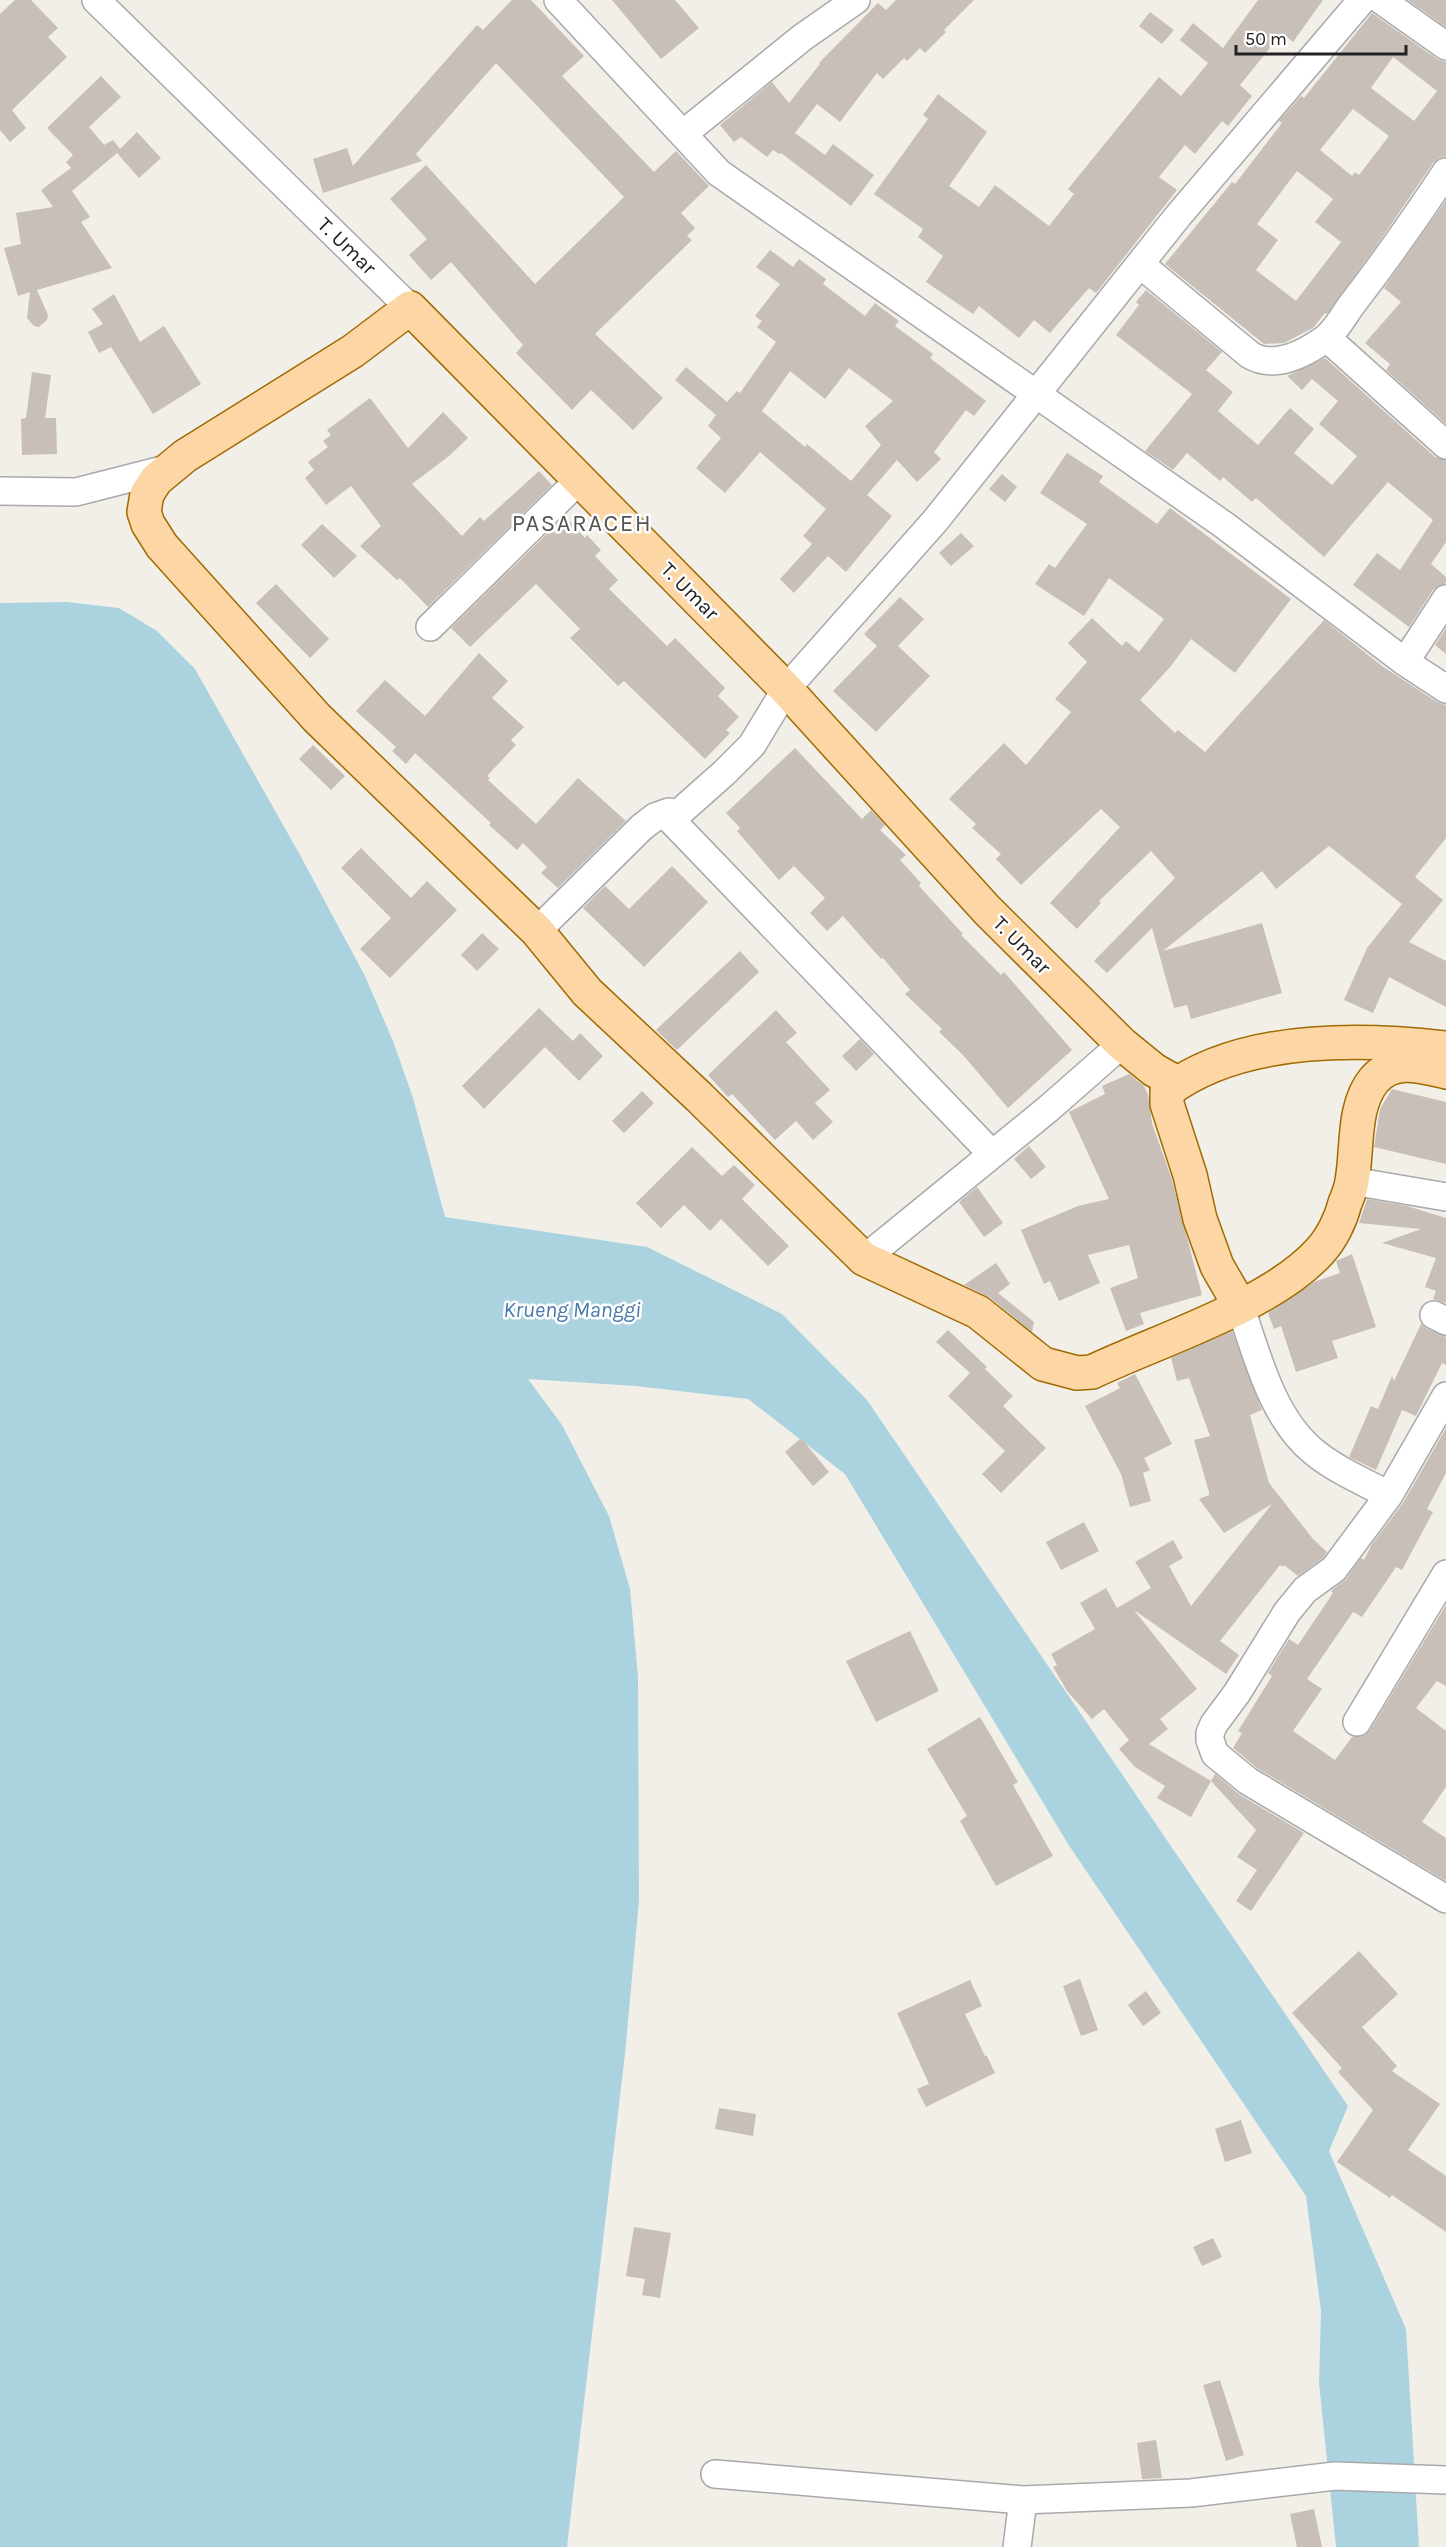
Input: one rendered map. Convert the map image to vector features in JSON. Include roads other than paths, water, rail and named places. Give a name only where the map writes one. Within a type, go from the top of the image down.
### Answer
[{"type":"main road","points":[[410,308],[353,351],[185,456],[170,468],[156,480],[144,503],[147,524],[162,546],[317,718],[537,931],[587,992],[864,1259],[978,1312],[1043,1364],[1077,1373],[1092,1372],[1240,1306],[1275,1286],[1321,1250],[1341,1217],[1352,1181],[1360,1113],[1364,1099],[1375,1079],[1382,1072],[1410,1064],[1446,1072]]},
{"type":"main road","name":"T. Umar","points":[[410,308],[786,689],[987,910],[1122,1044],[1154,1070],[1177,1083]]},
{"type":"main road","points":[[1240,1306],[1217,1266],[1200,1219],[1190,1175],[1167,1104],[1167,1090],[1200,1070],[1224,1061],[1311,1044],[1377,1043],[1446,1048]]},
{"type":"street","name":"T. Umar","points":[[96,0],[410,308]]},
{"type":"street","points":[[558,0],[719,173],[1224,525],[1405,662],[1446,689]]},
{"type":"street","points":[[683,134],[794,44],[856,0]]},
{"type":"street","points":[[671,820],[716,781],[752,745],[786,689],[935,521],[1140,264],[1362,0]]},
{"type":"street","points":[[1381,0],[1446,46]]},
{"type":"street","points":[[1140,264],[1250,355],[1260,360],[1281,361],[1292,358],[1327,338],[1410,226],[1446,172]]},
{"type":"street","points":[[1327,338],[1446,445]]},
{"type":"street","points":[[0,491],[76,492],[170,468]]},
{"type":"street","points":[[430,627],[579,480]]},
{"type":"street","points":[[1405,662],[1446,599]]},
{"type":"street","points":[[537,931],[642,827],[655,817],[669,812],[671,820],[992,1154]]},
{"type":"street","points":[[864,1259],[1122,1044]]},
{"type":"street","points":[[1352,1181],[1446,1197]]},
{"type":"street","points":[[1240,1306],[1266,1377],[1286,1419],[1311,1450],[1328,1462],[1389,1495]]},
{"type":"street","points":[[1446,1396],[1389,1495],[1334,1569],[1305,1590],[1287,1612],[1210,1733],[1210,1740],[1217,1757],[1248,1781],[1446,1899]]},
{"type":"street","points":[[1357,1722],[1446,1574]]},
{"type":"street","points":[[715,2474],[1023,2500],[1191,2493],[1335,2476],[1446,2480]]},
{"type":"street","points":[[1017,2547],[1023,2500]]},
{"type":"water","name":"Krueng Manggi","points":[[67,602],[119,608],[157,631],[195,669],[365,976],[393,1041],[413,1098],[445,1217],[647,1247],[782,1314],[867,1400],[1348,2106],[1329,2151],[1406,2329],[1419,2547],[1336,2547],[1319,2383],[1321,2311],[1306,2196],[1068,1844],[845,1474],[748,1399],[636,1386],[528,1379],[562,1425],[609,1516],[630,1589],[638,1677],[639,1900],[625,2054],[567,2547],[0,2547],[0,603]]},
{"type":"district","name":"PASARACEH","points":[[582,523]]}]
